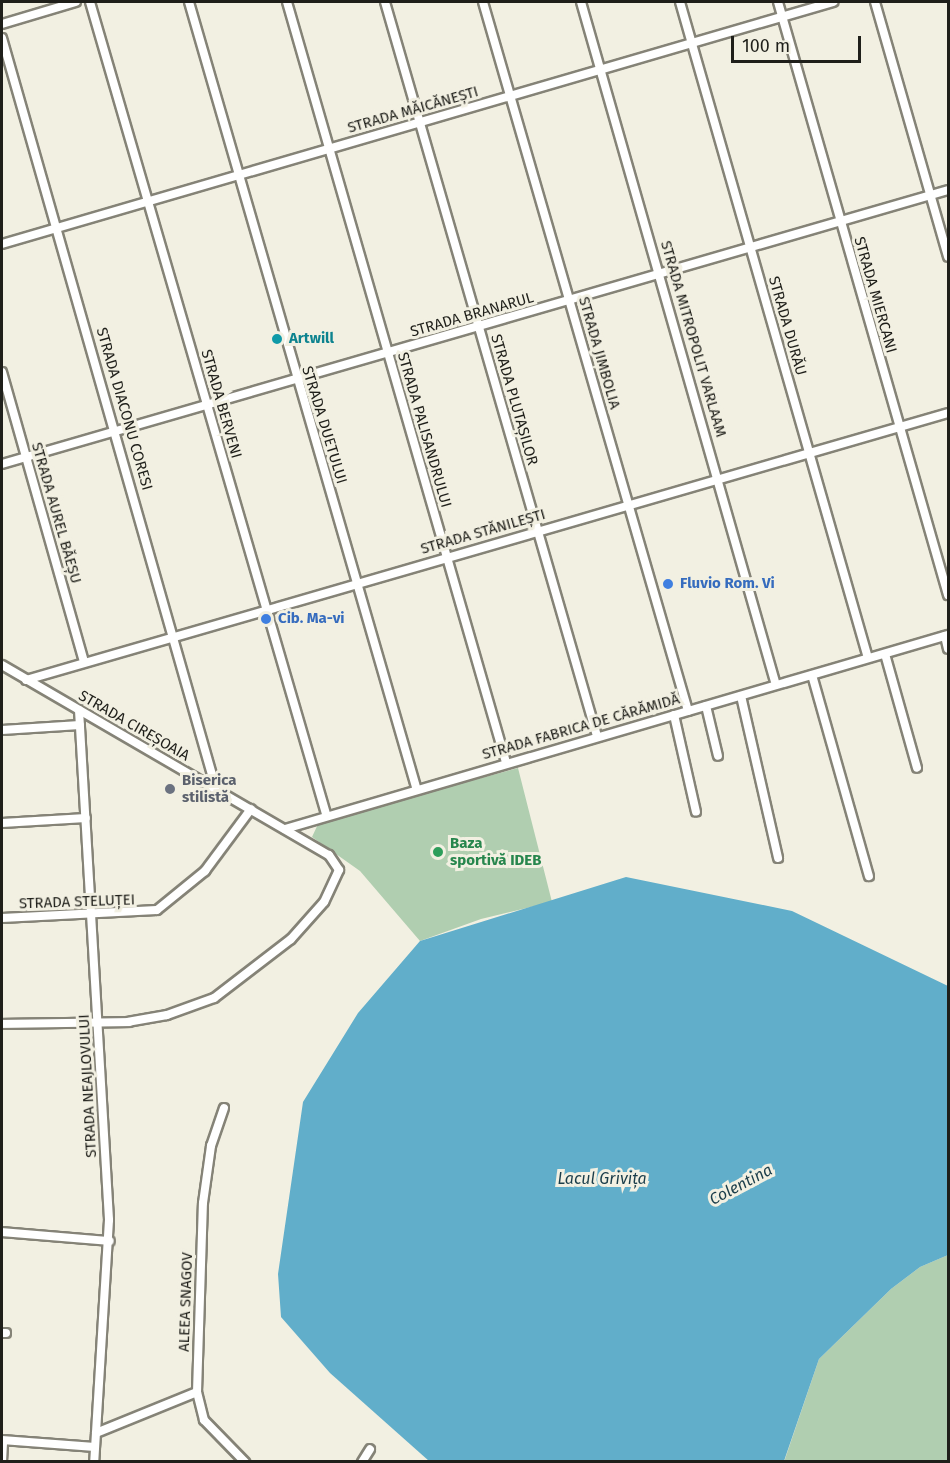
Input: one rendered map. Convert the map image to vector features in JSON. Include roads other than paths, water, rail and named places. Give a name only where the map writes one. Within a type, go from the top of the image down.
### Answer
[{"type":"street","points":[[2,24],[76,2]]},
{"type":"street","name":"STRADA BERVENI","points":[[90,2],[326,814]]},
{"type":"street","name":"STRADA DUETULUI","points":[[189,2],[416,787]]},
{"type":"street","name":"STRADA PALISANDRULUI","points":[[287,2],[506,762]]},
{"type":"street","name":"STRADA PLUTAȘILOR","points":[[385,2],[597,736]]},
{"type":"street","name":"STRADA JIMBOLIA","points":[[483,2],[688,711]]},
{"type":"street","name":"STRADA MITROPOLIT VARLAAM","points":[[581,2],[719,477],[776,685]]},
{"type":"street","name":"STRADA DURĂU","points":[[680,2],[868,658]]},
{"type":"street","name":"STRADA MIERCANI","points":[[778,2],[948,596]]},
{"type":"street","name":"STRADA MĂICĂNEȘTI","points":[[2,244],[833,2]]},
{"type":"street","points":[[875,2],[948,257]]},
{"type":"street","name":"STRADA DIACONU CORESI","points":[[2,38],[175,634],[216,789]]},
{"type":"street","name":"STRADA BRANARUL","points":[[2,464],[751,249],[948,190]]},
{"type":"street","name":"STRADA AUREL BĂEȘU","points":[[2,372],[84,662]]},
{"type":"street","name":"STRADA STĂNILEȘTI","points":[[26,680],[175,634],[948,413]]},
{"type":"street","points":[[947,635],[948,649]]},
{"type":"street","name":"STRADA FABRICA DE CĂRĂMIDĂ","points":[[285,829],[416,787],[776,685],[813,679],[868,658],[947,635]]},
{"type":"street","points":[[885,654],[916,768]]},
{"type":"street","name":"STRADA CIREȘOAIA","points":[[2,665],[336,860],[339,870],[324,902],[291,939],[214,999],[167,1015],[98,1024],[2,1024]]},
{"type":"street","points":[[813,679],[869,876]]},
{"type":"street","points":[[741,696],[778,858]]},
{"type":"street","points":[[706,706],[718,756]]},
{"type":"street","name":"STRADA NEAJLOVULUI","points":[[79,710],[110,1241],[94,1461]]},
{"type":"street","points":[[674,715],[696,812]]},
{"type":"street","points":[[2,730],[80,725]]},
{"type":"street","name":"STRADA STELUȚEI","points":[[2,918],[146,913],[168,904],[206,871],[251,809]]},
{"type":"street","points":[[2,823],[86,818]]},
{"type":"street","name":"ALEEA SNAGOV","points":[[224,1108],[211,1146],[203,1203],[197,1392],[204,1420],[245,1461]]},
{"type":"street","points":[[2,1233],[110,1241]]},
{"type":"street","points":[[96,1433],[197,1392]]},
{"type":"street","points":[[2,1461],[2,1441],[95,1447]]},
{"type":"street","points":[[362,1461],[370,1449]]},
{"type":"water","name":"Lacul Grivița","points":[[626,877],[792,911],[948,986],[948,1255],[920,1267],[891,1289],[819,1359],[784,1461],[429,1461],[330,1373],[281,1317],[278,1274],[303,1102],[358,1013],[420,941]]},
{"type":"place","name":"Artwill","points":[[277,339]]},
{"type":"place","name":"Fluvio Rom. Vi","points":[[668,584]]},
{"type":"place","name":"Cib. Ma-vi","points":[[266,619]]},
{"type":"place","name":"Biserica stilistă","points":[[170,789]]},
{"type":"place","name":"Baza sportivă IDEB","points":[[438,852]]},
{"type":"water label","name":"Colentina","points":[[741,1185]]}]
